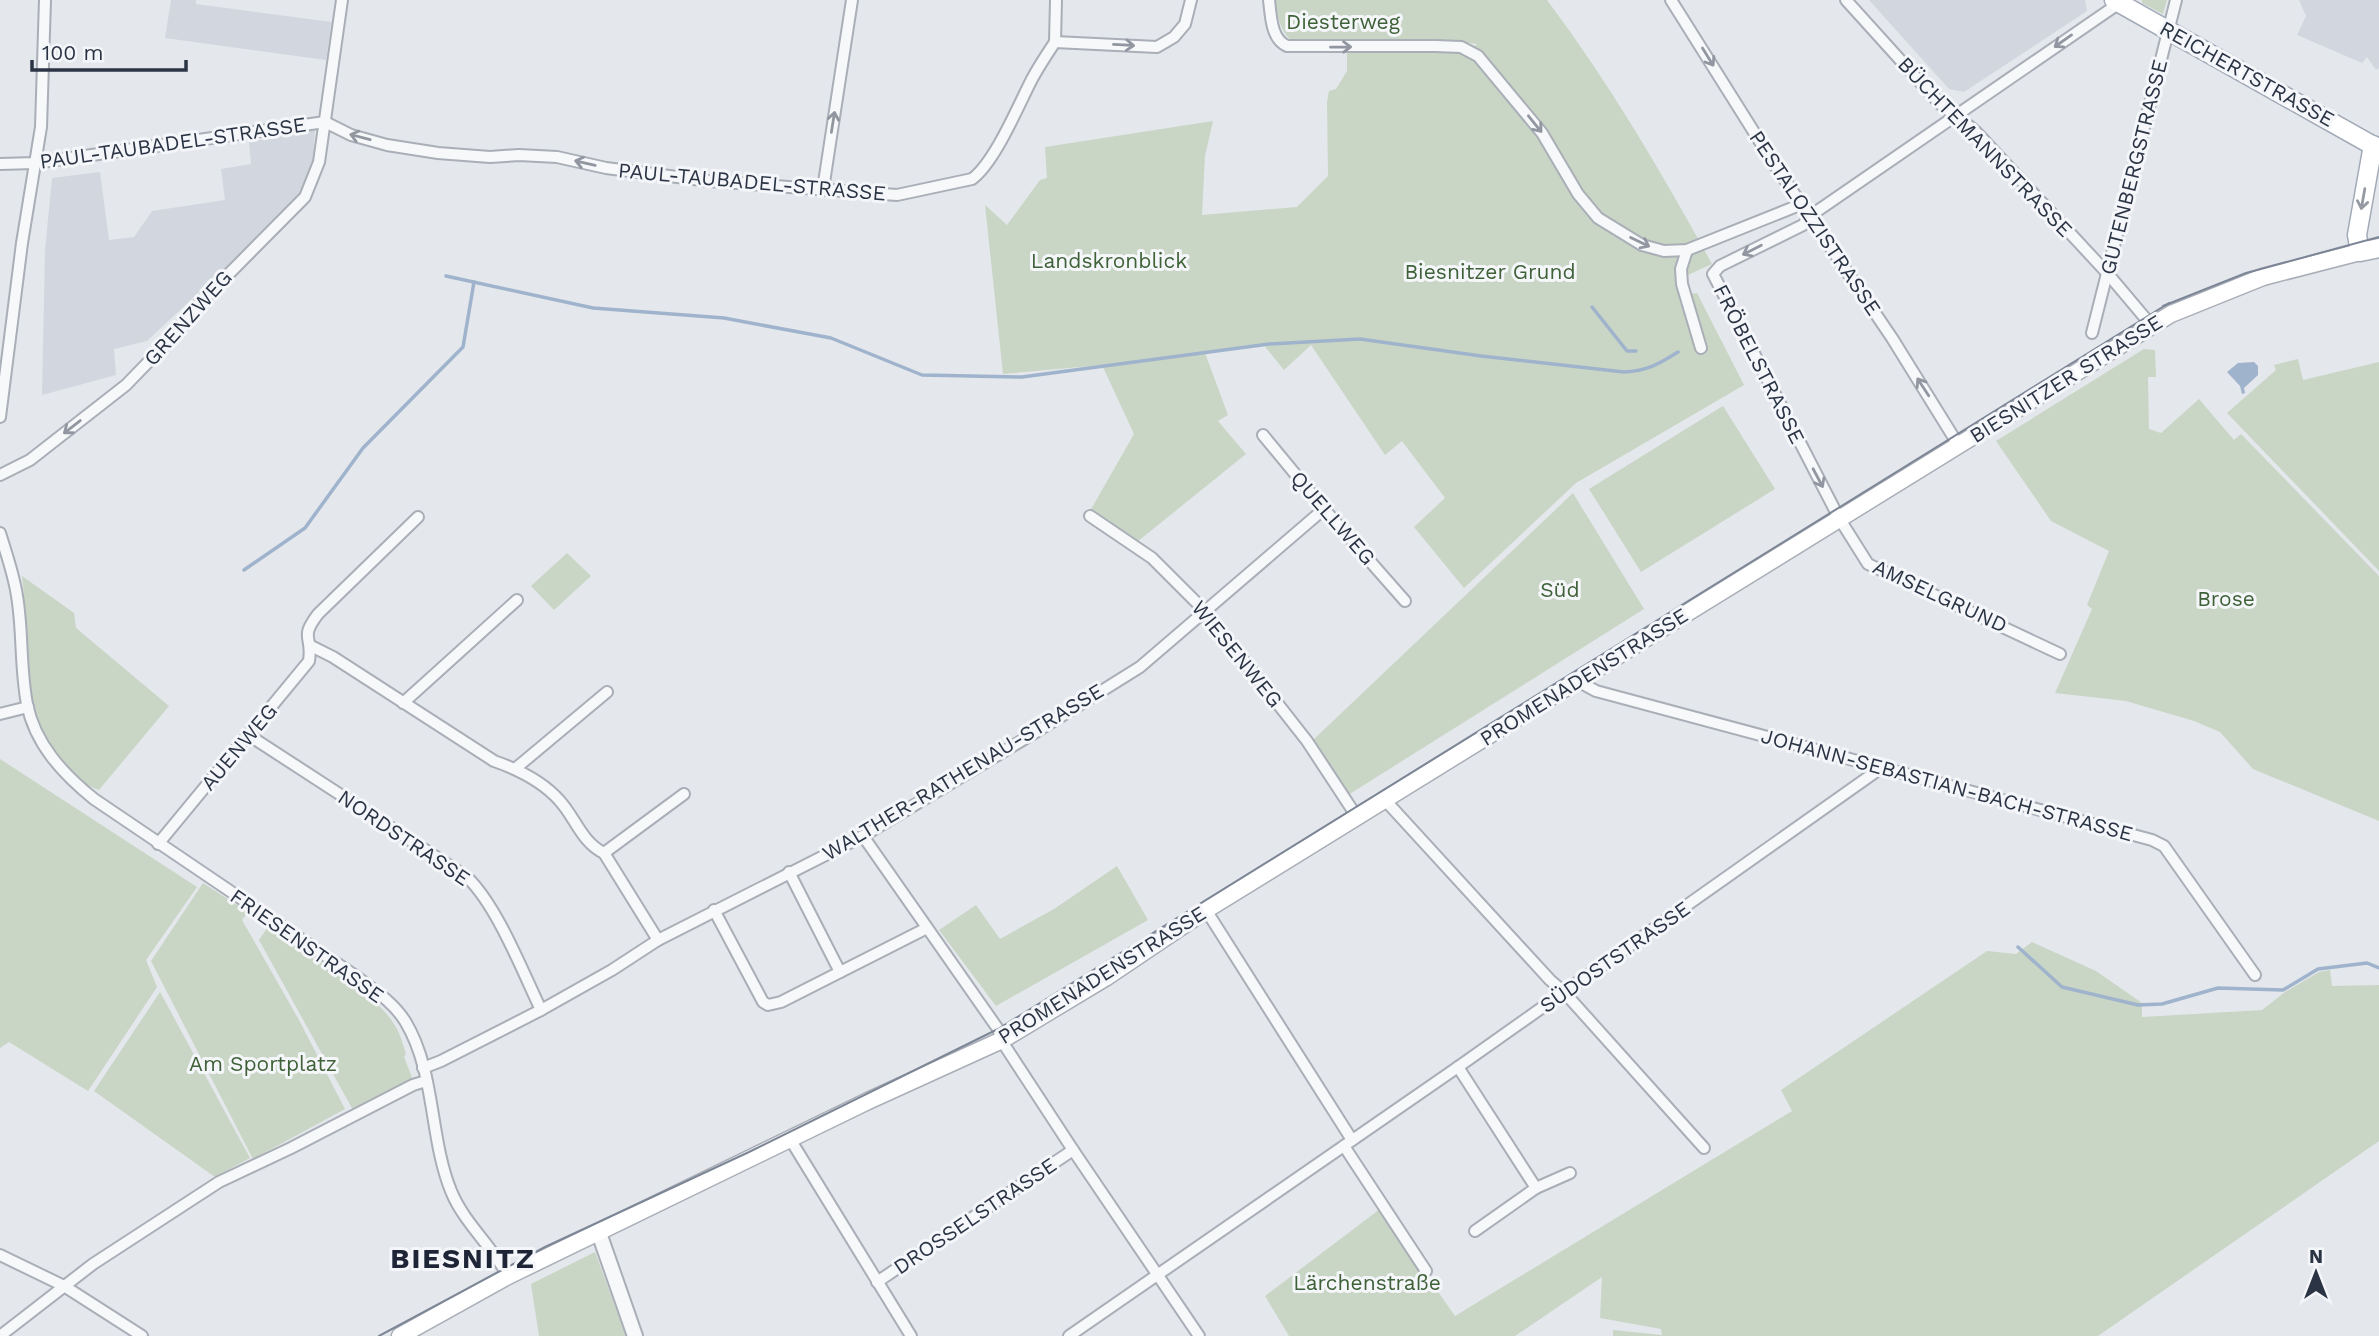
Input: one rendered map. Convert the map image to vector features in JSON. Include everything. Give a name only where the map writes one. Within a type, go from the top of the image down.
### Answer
[{"type":"main road","name":"REICHERTSTRASSE","points":[[2119,1],[2377,145]]},
{"type":"main road","points":[[2360,253],[2357,235],[2377,145]]},
{"type":"main road","name":"BIESNITZER STRASSE","points":[[1774,559],[2171,314],[2253,281],[2379,248]]},
{"type":"main road","name":"PROMENADENSTRASSE","points":[[410,1333],[508,1276],[1002,1040],[1105,978],[1206,910],[1774,559]]},
{"type":"street","points":[[0,417],[22,243],[41,127],[45,0]]},
{"type":"street","name":"GRENZWEG","points":[[0,475],[30,460],[126,385],[198,305],[305,197],[319,162],[342,0]]},
{"type":"street","points":[[823,189],[852,0]]},
{"type":"street","points":[[1056,0],[1055,42],[1157,47],[1174,37],[1185,24],[1191,0]]},
{"type":"street","points":[[1269,0],[1276,37],[1281,43],[1299,47],[1461,47],[1478,56],[1542,133],[1578,194],[1598,218],[1642,245],[1664,251],[1687,250],[1802,204]]},
{"type":"street","name":"PESTALOZZISTRASSE","points":[[1671,0],[1892,338],[1959,446]]},
{"type":"street","name":"BÜCHTEMANNSTRASSE","points":[[1846,0],[1940,104],[1968,124],[2108,274],[2151,325]]},
{"type":"street","name":"GUTENBERGSTRASSE","points":[[2092,333],[2176,0]]},
{"type":"street","points":[[1810,216],[2119,1]]},
{"type":"street","name":"PAUL-TAUBADEL-STRASSE","points":[[0,164],[35,163],[325,122],[351,135],[387,145],[438,153],[490,157],[557,157],[668,178],[897,195],[972,178],[979,174],[1055,42]]},
{"type":"street","name":"FRÖBELSTRASSE","points":[[1810,216],[1803,225],[1720,266],[1713,274],[1839,518]]},
{"type":"street","points":[[1687,250],[1681,269],[1682,284],[1701,348]]},
{"type":"street","name":"QUELLWEG","points":[[1263,435],[1405,601]]},
{"type":"street","name":"WALTHER-RATHENAU-STRASSE","points":[[423,1068],[541,1010],[714,910],[863,836],[1140,667],[1324,509]]},
{"type":"street","name":"WIESENWEG","points":[[1090,516],[1152,558],[1205,611],[1307,741],[1357,817]]},
{"type":"street","name":"AUENWEG","points":[[158,844],[309,662],[311,646],[307,629],[318,614],[418,517]]},
{"type":"street","name":"AMSELGRUND","points":[[1839,518],[1868,564],[2060,653]]},
{"type":"street","name":"FRIESENSTRASSE","points":[[0,533],[17,595],[27,707],[39,738],[75,783],[158,844],[357,977],[396,1009],[404,1020],[423,1068],[450,1189],[463,1213],[493,1250],[508,1276]]},
{"type":"street","points":[[403,703],[517,600]]},
{"type":"street","points":[[311,646],[333,657],[494,761],[516,768],[556,796],[592,847],[604,853],[658,940]]},
{"type":"street","name":"JOHANN-SEBASTIAN-BACH-STRASSE","points":[[1581,679],[1585,685],[1596,691],[1884,766],[2152,840],[2164,846],[2255,975]]},
{"type":"street","points":[[516,768],[607,692]]},
{"type":"street","points":[[0,714],[27,707]]},
{"type":"street","name":"NORDSTRASSE","points":[[250,736],[467,877],[479,888],[541,1010]]},
{"type":"street","name":"SÜDOSTSTRASSE","points":[[1069,1336],[1458,1067],[1884,766]]},
{"type":"street","points":[[604,853],[684,794]]},
{"type":"street","points":[[1385,800],[1564,992],[1704,1148]]},
{"type":"street","points":[[863,836],[995,1024],[1002,1040],[1073,1150],[1199,1336]]},
{"type":"street","points":[[789,872],[840,972]]},
{"type":"street","points":[[714,910],[763,1002],[768,1005],[781,1002],[927,928]]},
{"type":"street","points":[[1206,910],[1426,1271]]},
{"type":"street","points":[[1458,1067],[1536,1188]]},
{"type":"street","points":[[0,1336],[93,1264],[219,1182],[413,1085],[426,1081]]},
{"type":"street","points":[[790,1139],[911,1336]]},
{"type":"street","name":"DROSSELSTRASSE","points":[[877,1282],[1073,1150]]},
{"type":"street","points":[[1475,1231],[1536,1188],[1570,1173]]},
{"type":"street","points":[[599,1233],[635,1336]]},
{"type":"street","points":[[0,1255],[64,1286],[142,1336]]},
{"type":"shaded area","points":[[171,0],[196,0],[196,4],[332,22],[326,60],[165,38]]},
{"type":"shaded area","points":[[1869,0],[2085,0],[2087,11],[1964,92],[1949,89]]},
{"type":"shaded area","points":[[2299,0],[2379,0],[2379,68],[2376,70],[2367,57],[2362,63],[2297,35],[2306,16]]},
{"type":"shaded area","points":[[315,130],[313,160],[302,192],[285,212],[147,341],[114,349],[116,375],[42,395],[45,250],[52,178],[100,172],[109,240],[134,237],[152,211],[225,200],[221,169],[251,164],[249,142]]},
{"type":"green space","name":"Biesnitzer Grund","points":[[1275,0],[1547,0],[1634,129],[1712,264],[1679,279],[1683,295],[1697,293],[1744,385],[1576,483],[1464,588],[1414,527],[1445,498],[1402,441],[1385,455],[1311,345],[1284,370],[1263,344],[1205,353],[1228,415],[1218,421],[1246,454],[1137,542],[1090,511],[1134,434],[1102,365],[1003,374],[985,205],[1007,225],[1040,180],[1047,178],[1045,147],[1213,121],[1205,156],[1202,215],[1297,207],[1328,176],[1327,102],[1329,91],[1336,89],[1347,71],[1347,51],[1461,52],[1478,44],[1443,41],[1297,44],[1283,31]]},
{"type":"green space","points":[[2142,0],[2167,0],[2163,14],[2142,3]]},
{"type":"green space","name":"Brose","points":[[2144,349],[2155,350],[2156,377],[2148,377],[2149,429],[2161,433],[2199,399],[2234,440],[2241,434],[2379,576],[2379,821],[2253,769],[2220,732],[2194,721],[2126,701],[2055,693],[2092,609],[2087,605],[2109,551],[2051,521],[1996,441]]},
{"type":"green space","points":[[2298,359],[2303,380],[2379,362],[2379,571],[2227,413],[2276,370],[2274,365]]},
{"type":"green space","points":[[1723,406],[1775,489],[1641,572],[1589,489]]},
{"type":"green space","name":"Süd","points":[[1573,493],[1644,609],[1348,795],[1312,741]]},
{"type":"green space","points":[[567,553],[591,576],[554,610],[531,586]]},
{"type":"green space","points":[[22,576],[74,613],[76,628],[169,706],[99,790],[86,784],[63,764],[38,723],[30,694]]},
{"type":"green space","points":[[0,759],[197,887],[146,960],[157,987],[88,1091],[9,1042],[0,1048]]},
{"type":"green space","points":[[1117,866],[1148,920],[996,1006],[939,930],[976,905],[1000,939],[1054,909]]},
{"type":"green space","name":"Am Sportplatz","points":[[203,883],[248,912],[242,920],[299,1020],[345,1109],[253,1159],[151,961]]},
{"type":"green space","points":[[268,927],[371,998],[400,1035],[406,1054],[404,1057],[413,1080],[353,1110],[259,940]]},
{"type":"green space","name":"Lärchenstraße","points":[[2032,942],[2096,971],[2142,1003],[2142,1017],[2262,1010],[2285,992],[2319,972],[2330,970],[2332,986],[2379,985],[2379,1141],[2098,1336],[1613,1336],[1613,1330],[1662,1335],[1661,1329],[1600,1318],[1602,1277],[1515,1336],[1289,1336],[1265,1296],[1380,1209],[1455,1316],[1792,1111],[1781,1090],[1987,951],[2016,954]]},
{"type":"green space","points":[[160,992],[250,1158],[215,1177],[94,1091]]},
{"type":"green space","points":[[595,1252],[626,1336],[539,1336],[531,1284]]},
{"type":"water","points":[[2254,362],[2258,366],[2258,375],[2244,388],[2245,393],[2242,394],[2240,386],[2227,372],[2238,363]]},
{"type":"waterway","points":[[446,276],[593,308],[724,318],[831,338],[922,375],[1022,377],[1269,344],[1360,339],[1624,372],[1652,366],[1678,352]]},
{"type":"waterway","points":[[244,570],[305,528],[363,448],[463,347],[474,282]]},
{"type":"waterway","points":[[1592,307],[1627,351],[1636,351]]},
{"type":"waterway","points":[[2018,947],[2062,987],[2138,1005],[2162,1004],[2218,988],[2283,990],[2318,969],[2367,963],[2379,968]]},
{"type":"tram line","points":[[2163,306],[2246,273],[2379,237]]},
{"type":"tram line","points":[[379,1336],[545,1247],[749,1152],[998,1029],[2169,303]]},
{"type":"district","name":"BIESNITZ","points":[[463,1258]]},
{"type":"park label","name":"Diesterweg","points":[[1343,22]]},
{"type":"park label","name":"Landskronblick","points":[[1109,261]]}]
